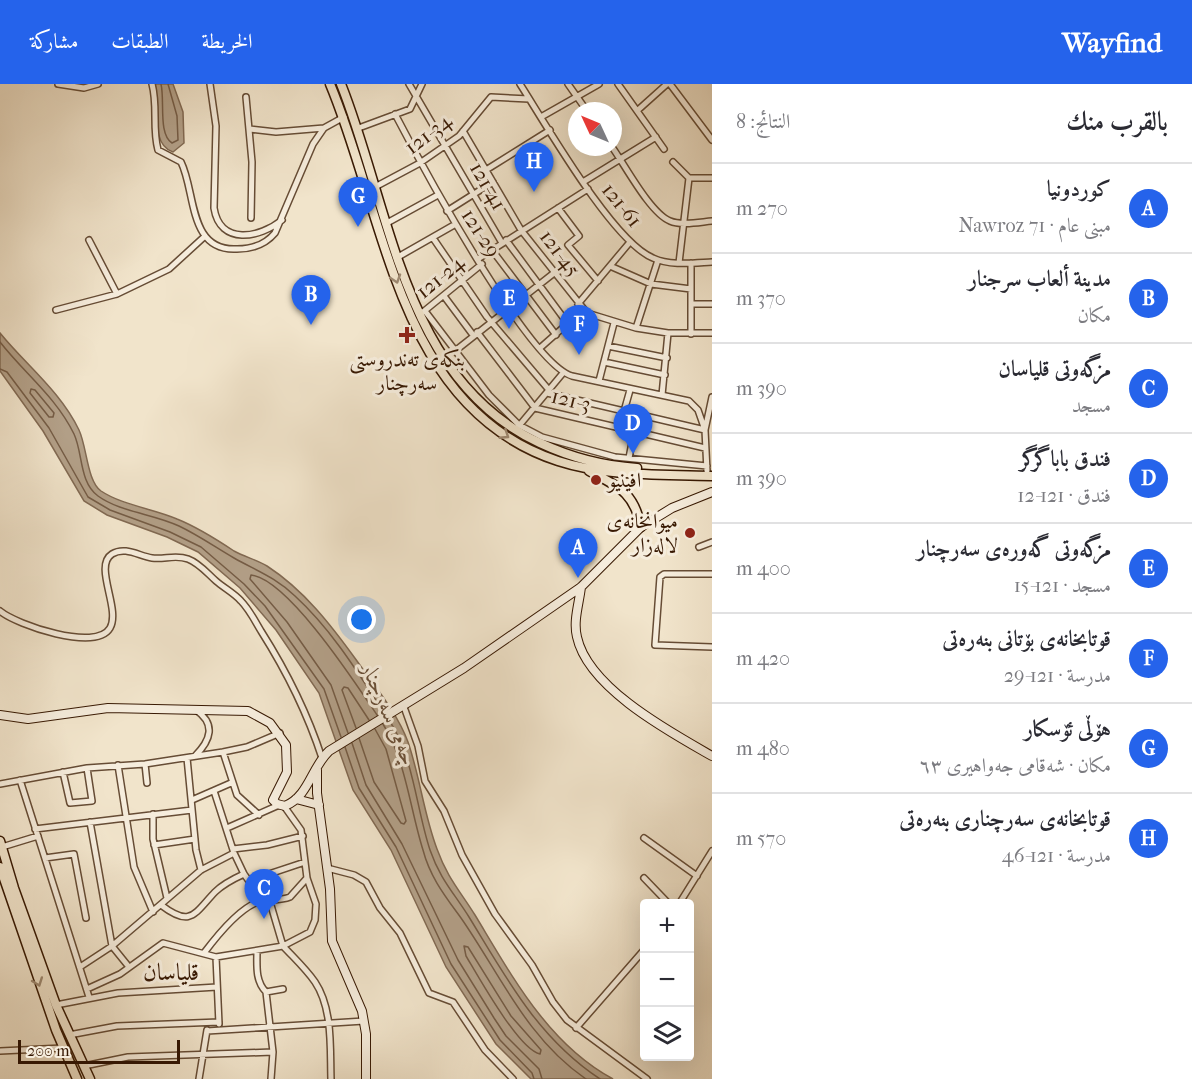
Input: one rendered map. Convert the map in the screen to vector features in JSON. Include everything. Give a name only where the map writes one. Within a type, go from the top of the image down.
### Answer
[{"type":"main road","points":[[330,84],[344,117],[354,130],[398,257],[436,348],[468,392],[492,415],[555,450],[586,460],[631,468],[709,471]]},
{"type":"main road","points":[[341,84],[396,281],[412,320],[445,378],[468,406],[512,440],[558,461],[608,472],[709,471]]},
{"type":"main road","points":[[581,467],[620,488],[633,499],[641,527]]},
{"type":"main road","points":[[296,800],[322,758],[331,750],[403,707],[581,587],[641,527],[672,508],[712,492]]},
{"type":"main road","points":[[581,587],[575,629],[579,646],[590,666],[617,693],[657,725],[712,756]]},
{"type":"main road","points":[[0,715],[28,719],[97,708],[195,708],[248,711],[267,721],[280,733],[286,745],[289,762],[285,779],[274,798],[281,806],[296,800],[319,805]]},
{"type":"main road","points":[[317,766],[333,945],[359,1001],[364,1021],[366,1079]]},
{"type":"main road","points":[[1,844],[14,888],[56,1005],[90,1079]]},
{"type":"main road","points":[[0,867],[63,1048],[77,1079]]},
{"type":"street","points":[[58,84],[84,88],[98,84]]},
{"type":"street","points":[[152,84],[157,107],[158,148],[181,162],[197,221],[204,237],[212,244],[226,249],[249,248],[271,238],[283,219],[301,170],[324,128]]},
{"type":"street","points":[[210,84],[216,108],[214,208],[218,221],[230,233],[247,236],[269,229],[283,219]]},
{"type":"street","name":"121-41","points":[[409,84],[504,242],[540,284],[568,324]]},
{"type":"street","points":[[354,130],[410,109],[422,84]]},
{"type":"street","name":"121-61","points":[[520,84],[583,182],[630,242],[645,254],[658,260],[679,263],[712,262]]},
{"type":"street","points":[[568,84],[580,102]]},
{"type":"street","points":[[541,117],[599,84]]},
{"type":"street","points":[[618,84],[664,149]]},
{"type":"street","points":[[638,110],[668,84],[712,140]]},
{"type":"street","points":[[246,96],[250,129],[251,218]]},
{"type":"street","name":"121-34","points":[[375,186],[420,163],[446,145],[463,131],[491,97],[529,99]]},
{"type":"street","name":"121-29","points":[[395,114],[454,225],[510,308],[540,348],[563,373]]},
{"type":"street","points":[[250,129],[276,132],[324,128],[344,117]]},
{"type":"street","points":[[486,170],[550,130]]},
{"type":"street","name":"121-45","points":[[463,131],[522,230],[578,304],[592,317],[668,333],[712,333]]},
{"type":"street","points":[[583,182],[656,137]]},
{"type":"street","points":[[619,156],[638,187],[670,222],[712,221]]},
{"type":"street","points":[[673,162],[689,177],[712,177]]},
{"type":"street","points":[[679,263],[689,177]]},
{"type":"street","points":[[447,211],[493,182]]},
{"type":"street","name":"121-24","points":[[422,313],[461,282],[492,250],[588,189]]},
{"type":"street","points":[[387,223],[438,195]]},
{"type":"street","points":[[558,208],[579,236],[568,245],[598,281]]},
{"type":"street","points":[[398,257],[454,225]]},
{"type":"street","points":[[56,310],[117,294],[169,269],[204,237]]},
{"type":"street","points":[[432,238],[461,282],[548,392],[705,430]]},
{"type":"street","points":[[89,240],[117,294]]},
{"type":"street","points":[[578,304],[630,242]]},
{"type":"street","points":[[492,250],[555,334]]},
{"type":"street","points":[[636,328],[658,260]]},
{"type":"street","points":[[691,263],[691,334]]},
{"type":"street","points":[[610,266],[651,284],[691,289]]},
{"type":"street","points":[[455,351],[554,273]]},
{"type":"street","points":[[444,296],[535,408]]},
{"type":"street","points":[[691,304],[712,304]]},
{"type":"street","points":[[540,348],[584,310]]},
{"type":"street","points":[[422,313],[517,428],[542,437],[615,457],[709,471],[705,430],[712,397]]},
{"type":"street","points":[[599,381],[614,323]]},
{"type":"street","points":[[663,396],[668,333]]},
{"type":"street","points":[[608,346],[667,358]]},
{"type":"street","points":[[604,362],[665,375]]},
{"type":"street","points":[[517,428],[563,373],[693,404],[700,414],[705,430]]},
{"type":"street","points":[[619,429],[630,390]]},
{"type":"street","name":"121-3","points":[[535,408],[705,448]]},
{"type":"street","points":[[629,458],[634,432]]},
{"type":"street","points":[[699,547],[712,542]]},
{"type":"street","points":[[0,611],[19,622],[71,637],[97,636],[109,630],[112,623],[105,570],[106,560],[111,555],[127,551],[153,558],[174,556],[188,559],[236,596],[249,611],[295,686],[322,758]]},
{"type":"street","points":[[712,574],[664,574],[660,577],[656,645],[712,647]]},
{"type":"street","points":[[403,707],[418,746],[425,781],[444,811],[467,864],[495,914],[532,965],[560,1011],[576,1028],[647,1079]]},
{"type":"street","points":[[194,757],[204,747],[210,734],[207,719],[195,708]]},
{"type":"street","points":[[0,784],[87,768],[145,764],[223,752],[247,747],[280,733]]},
{"type":"street","points":[[223,752],[231,783],[241,801],[259,814]]},
{"type":"street","points":[[186,758],[195,839],[201,870]]},
{"type":"street","points":[[145,764],[147,783]]},
{"type":"street","points":[[118,765],[134,867],[153,912]]},
{"type":"street","points":[[63,772],[70,803],[92,801],[87,768]]},
{"type":"street","points":[[20,780],[89,997]]},
{"type":"street","points":[[192,800],[231,783]]},
{"type":"street","points":[[214,791],[233,851],[244,874],[267,901],[283,946],[316,983],[328,1022],[331,1079]]},
{"type":"street","points":[[87,989],[129,967],[163,943],[216,957],[283,946],[299,940],[313,927],[316,904],[307,878],[300,827],[281,806],[227,828]]},
{"type":"street","points":[[35,829],[192,810]]},
{"type":"street","points":[[153,814],[154,845],[167,898]]},
{"type":"street","points":[[90,822],[112,946],[129,967]]},
{"type":"street","points":[[1,844],[38,836]]},
{"type":"street","points":[[80,967],[112,946],[201,870],[233,851],[303,836]]},
{"type":"street","points":[[644,838],[697,876]]},
{"type":"street","points":[[154,845],[195,839]]},
{"type":"street","points":[[682,899],[712,851]]},
{"type":"street","points":[[45,858],[74,854],[86,918]]},
{"type":"street","points":[[251,880],[305,862]]},
{"type":"street","points":[[327,868],[354,875],[366,882],[380,908],[400,933],[429,993],[453,1002],[485,1050],[513,1079]]},
{"type":"street","points":[[161,905],[175,915],[190,917],[200,911],[222,886],[244,874]]},
{"type":"street","points":[[204,953],[221,930],[245,910],[267,901],[290,897],[307,878]]},
{"type":"street","points":[[644,878],[665,899]]},
{"type":"street","points":[[257,951],[258,975],[261,987],[266,992],[273,1052],[271,1079]]},
{"type":"street","points":[[576,1028],[642,953]]},
{"type":"street","points":[[216,957],[219,1030]]},
{"type":"street","points":[[56,1005],[89,997],[217,987]]},
{"type":"street","points":[[266,992],[283,989]]},
{"type":"street","points":[[207,1031],[364,1021]]},
{"type":"street","points":[[69,1035],[117,1026],[219,1022]]},
{"type":"street","points":[[199,1079],[209,1023]]},
{"type":"street","points":[[0,1051],[63,1048]]},
{"type":"street","points":[[84,1066],[128,1057],[273,1052]]},
{"type":"water","points":[[155,84],[173,84],[183,112],[184,143],[173,152],[166,148],[158,133]]},
{"type":"water","name":"چەمی سەرچنار","points":[[0,333],[53,391],[71,416],[82,437],[93,480],[101,491],[118,500],[184,522],[234,551],[267,566],[305,597],[327,621],[385,700],[404,731],[433,836],[441,859],[454,884],[518,984],[551,1028],[569,1047],[613,1079],[531,1079],[496,1044],[446,967],[391,850],[353,790],[319,693],[276,630],[240,588],[198,552],[167,537],[107,515],[84,501],[43,431],[0,371]]},
{"type":"place","name":"قوتابخانەی سەرچناری بنەرەتی","points":[[534,192]]},
{"type":"place","name":"هۆڵی ئۆسکار","points":[[358,227]]},
{"type":"place","name":"مدينة ألعاب سرجنار","points":[[311,325]]},
{"type":"place","name":"مزگەوتی گەورەی سەرچنار","points":[[509,329]]},
{"type":"place","name":"بنکەی تەندروستی سەرچنار","points":[[407,335]]},
{"type":"place","name":"قوتابخانەی بۆتانی بنەرەتی","points":[[579,355]]},
{"type":"place","name":"فندق باباگرگر","points":[[633,454]]},
{"type":"place","name":"افينيو","points":[[596,480]]},
{"type":"place","name":"میوانخانەی لالەزار","points":[[690,533]]},
{"type":"place","name":"كوردونيا","points":[[578,578]]},
{"type":"place","name":"مزگەوتی قلیاسان","points":[[264,919]]},
{"type":"district","name":"قلياسان","points":[[171,972]]}]
